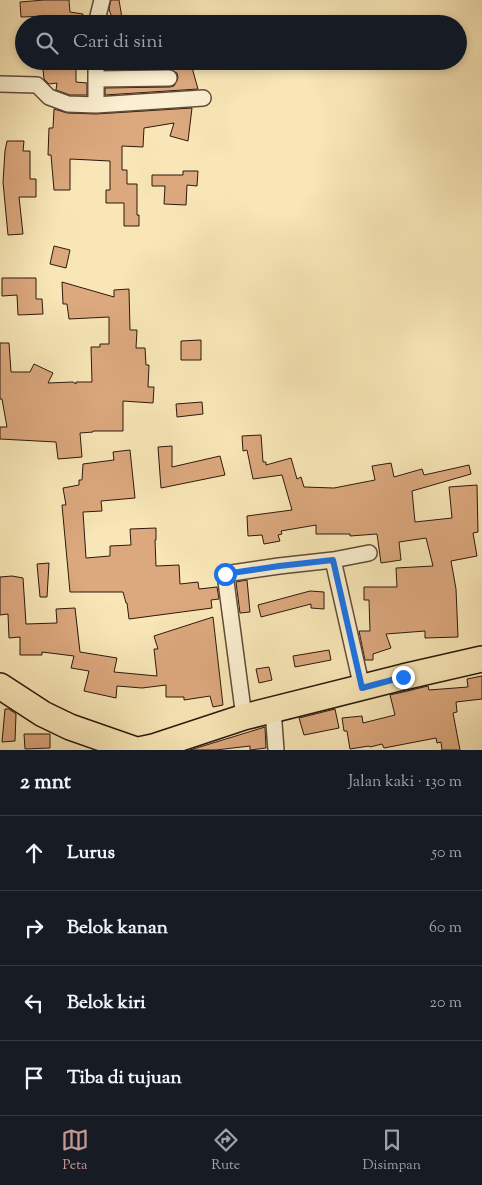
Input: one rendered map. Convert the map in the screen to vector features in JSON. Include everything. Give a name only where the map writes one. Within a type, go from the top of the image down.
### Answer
[{"type":"main road","points":[[0,686],[43,714],[70,727],[145,749],[244,717],[482,659]]},
{"type":"street","points":[[98,15],[102,0]]},
{"type":"street","points":[[96,70],[96,105]]},
{"type":"street","points":[[96,80],[169,78]]},
{"type":"street","points":[[0,84],[37,85],[49,97],[68,104],[96,105],[203,98]]},
{"type":"street","points":[[244,717],[224,575],[227,572],[333,560],[369,553]]},
{"type":"street","points":[[333,560],[362,688]]},
{"type":"street","points":[[273,710],[276,750]]},
{"type":"building","points":[[69,0],[70,12],[83,15],[21,15],[20,2]]},
{"type":"building","points":[[111,0],[119,0],[122,15],[111,15],[109,9]]},
{"type":"building","points":[[43,70],[76,70],[76,82],[87,83],[87,95],[70,95],[56,90],[57,83],[49,84],[44,79]]},
{"type":"building","points":[[171,70],[193,70],[198,89],[105,95],[105,88],[174,86],[178,78],[177,73]]},
{"type":"building","points":[[192,108],[188,141],[170,136],[174,123],[144,128],[143,147],[122,146],[122,170],[127,170],[127,184],[137,184],[139,226],[124,226],[124,203],[106,203],[106,190],[110,190],[110,161],[70,159],[70,190],[54,190],[51,155],[48,155],[49,128],[53,128],[54,109],[67,113],[96,114]]},
{"type":"building","points":[[7,141],[24,141],[23,151],[30,151],[30,179],[36,179],[36,197],[19,197],[23,234],[8,235],[3,182]]},
{"type":"building","points":[[183,171],[198,171],[197,186],[187,185],[186,205],[164,204],[165,186],[152,186],[152,175],[183,175]]},
{"type":"building","points":[[54,246],[70,250],[66,268],[50,264]]},
{"type":"building","points":[[2,278],[36,278],[36,299],[42,299],[43,314],[18,315],[17,295],[2,296]]},
{"type":"building","points":[[62,282],[114,297],[114,290],[129,289],[130,330],[137,330],[136,348],[145,348],[146,365],[149,365],[148,387],[154,387],[153,403],[123,401],[123,431],[80,433],[82,457],[58,459],[56,442],[0,439],[0,427],[7,427],[2,399],[0,399],[0,343],[9,343],[11,372],[30,372],[34,364],[53,373],[48,383],[73,382],[76,384],[76,382],[92,382],[91,347],[109,344],[109,317],[69,319],[67,304],[63,304]]},
{"type":"building","points":[[201,340],[201,360],[181,360],[181,341]]},
{"type":"building","points":[[202,402],[203,414],[177,417],[176,404]]},
{"type":"building","points":[[261,435],[263,462],[266,462],[266,465],[291,458],[297,479],[301,477],[304,487],[334,488],[375,480],[372,466],[391,463],[394,477],[422,469],[424,475],[469,465],[471,474],[412,491],[415,522],[452,518],[449,487],[477,485],[478,532],[473,533],[477,556],[451,561],[456,589],[458,637],[425,638],[425,631],[386,634],[391,648],[373,654],[373,660],[365,660],[359,631],[370,631],[369,600],[364,600],[364,587],[397,587],[396,568],[433,566],[426,538],[399,542],[401,560],[381,563],[377,534],[350,536],[350,534],[316,534],[316,525],[281,531],[282,534],[278,535],[280,541],[264,544],[262,535],[248,536],[247,516],[292,510],[282,475],[253,479],[247,450],[243,451],[242,436]]},
{"type":"building","points":[[172,446],[172,467],[220,456],[225,475],[161,488],[158,447]]},
{"type":"building","points":[[130,450],[135,498],[101,501],[102,511],[83,512],[86,558],[110,556],[110,546],[131,545],[130,529],[156,528],[156,566],[179,565],[180,584],[198,582],[199,589],[217,587],[219,599],[211,600],[212,608],[129,619],[127,603],[123,592],[70,592],[62,505],[66,505],[63,488],[79,485],[79,480],[82,480],[83,464],[114,460],[113,452]]},
{"type":"building","points":[[49,563],[47,597],[40,597],[37,564]]},
{"type":"building","points":[[12,576],[23,578],[26,624],[57,623],[56,609],[75,608],[80,652],[117,658],[114,672],[157,676],[154,649],[158,649],[154,636],[213,617],[223,705],[213,707],[210,696],[184,700],[184,697],[166,697],[166,685],[142,688],[117,686],[116,698],[84,691],[89,671],[71,668],[74,656],[42,652],[42,655],[20,655],[20,637],[9,638],[8,614],[0,615],[0,577]]},
{"type":"building","points":[[247,580],[250,612],[240,613],[236,582]]},
{"type":"building","points":[[310,591],[324,592],[324,609],[311,608],[311,604],[261,617],[258,605]]},
{"type":"building","points":[[329,650],[331,660],[295,667],[293,656]]},
{"type":"building","points":[[269,667],[272,680],[259,683],[256,669]]},
{"type":"building","points":[[482,676],[482,699],[456,702],[457,712],[453,713],[460,750],[442,750],[441,742],[437,743],[436,738],[384,748],[382,744],[350,749],[347,731],[344,731],[342,718],[362,716],[363,723],[395,715],[390,695],[428,686],[429,690],[468,687],[467,679]]},
{"type":"building","points":[[5,709],[9,709],[16,714],[15,741],[2,742]]},
{"type":"building","points":[[335,709],[339,728],[304,735],[299,718]]},
{"type":"building","points":[[265,727],[266,748],[250,750],[250,746],[216,750],[190,750]]},
{"type":"building","points":[[24,734],[50,734],[50,748],[25,749]]},
{"type":"route","points":[[225,574],[227,572],[333,560],[362,688],[403,677]]}]
